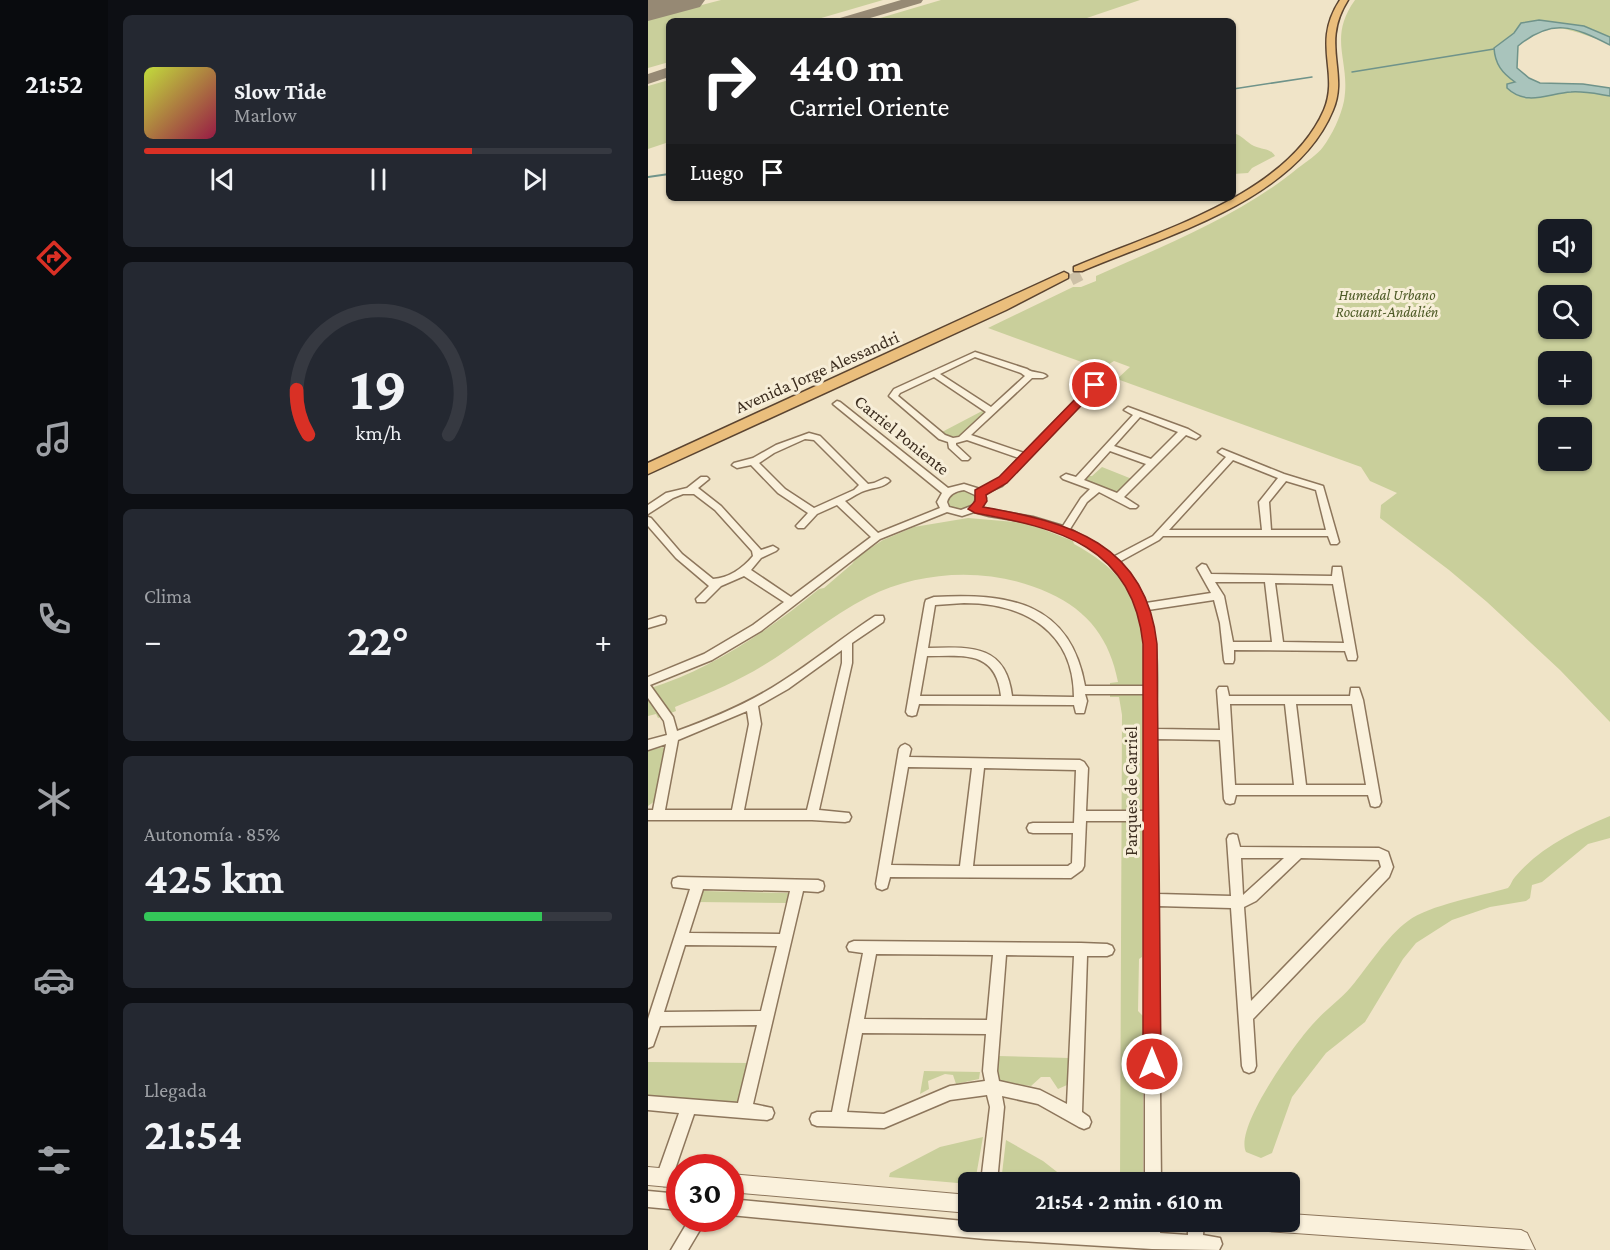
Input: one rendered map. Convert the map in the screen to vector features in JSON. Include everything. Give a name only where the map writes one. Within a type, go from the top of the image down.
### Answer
[{"type":"highway","points":[[1236,197],[1259,186],[1284,168],[1305,147],[1323,121],[1330,103],[1333,85],[1329,32],[1335,13],[1344,0]]},
{"type":"highway","points":[[1082,271],[1228,201]]},
{"type":"highway","name":"Avenida Jorge Alessandri","points":[[648,469],[1067,278]]},
{"type":"street","points":[[1029,375],[965,436],[952,441],[942,437],[893,397],[897,391],[977,354],[1024,371],[1029,375],[1043,376]]},
{"type":"street","points":[[934,373],[992,412]]},
{"type":"street","points":[[946,509],[942,499],[947,492],[964,487],[979,493],[999,484],[1095,385]]},
{"type":"street","name":"Carriel Poniente","points":[[837,404],[947,492]]},
{"type":"street","points":[[1078,481],[1108,447],[1133,412],[1196,436]]},
{"type":"street","points":[[1118,497],[1185,431]]},
{"type":"street","points":[[737,465],[754,461],[798,438],[812,436],[861,480],[863,487]]},
{"type":"street","points":[[965,436],[1025,457]]},
{"type":"street","points":[[952,441],[953,448],[965,458]]},
{"type":"street","points":[[1108,447],[1153,463]]},
{"type":"street","points":[[1161,533],[1267,534],[1332,538],[1321,490],[1222,452]]},
{"type":"street","points":[[1113,561],[1149,543],[1161,533],[1232,456]]},
{"type":"street","points":[[754,461],[755,465],[789,496],[814,512]]},
{"type":"street","points":[[1065,477],[1097,488],[1133,506]]},
{"type":"street","points":[[1267,534],[1264,502],[1284,477]]},
{"type":"street","points":[[648,510],[664,499],[690,490],[704,479]]},
{"type":"street","points":[[801,526],[814,512],[863,487],[872,487],[885,481]]},
{"type":"street","points":[[1065,530],[1084,500],[1097,488]]},
{"type":"street","points":[[690,490],[698,492],[718,508],[756,550],[758,556]]},
{"type":"street","points":[[648,682],[708,657],[756,628],[877,537],[946,509],[962,513],[975,509],[981,501],[979,493]]},
{"type":"street","points":[[839,501],[877,537]]},
{"type":"street","name":"Parques de Carriel","points":[[975,509],[1037,520],[1065,530],[1090,543],[1113,561],[1128,578],[1143,607],[1149,631],[1153,1172]]},
{"type":"street","points":[[648,519],[691,567],[706,581],[717,584]]},
{"type":"street","points":[[701,599],[717,584],[743,570],[758,556],[773,549]]},
{"type":"street","points":[[1202,568],[1218,596],[1226,618],[1229,660]]},
{"type":"street","points":[[743,570],[792,603]]},
{"type":"street","points":[[1209,578],[1270,579],[1337,575],[1351,652],[1278,646],[1228,646]]},
{"type":"street","points":[[1270,579],[1278,646]]},
{"type":"street","points":[[1143,607],[1218,596]]},
{"type":"street","points":[[912,712],[930,604],[933,601],[974,600],[1007,604],[1036,616],[1060,635],[1075,661],[1081,701]]},
{"type":"street","points":[[648,746],[673,738],[752,704],[790,682],[879,619]]},
{"type":"street","points":[[648,624],[661,620]]},
{"type":"street","points":[[812,815],[847,663],[848,641]]},
{"type":"street","points":[[922,652],[967,652],[984,656],[997,665],[1004,676],[1007,700]]},
{"type":"street","points":[[648,689],[669,720],[673,738],[653,815],[844,817]]},
{"type":"street","points":[[915,700],[1081,701],[1150,690]]},
{"type":"street","points":[[1223,695],[1290,700],[1356,695],[1374,795],[1301,790],[1230,795],[1223,695]]},
{"type":"street","points":[[1290,700],[1301,790]]},
{"type":"street","points":[[737,815],[755,724],[752,704]]},
{"type":"street","points":[[1150,734],[1226,735]]},
{"type":"street","points":[[882,884],[906,749]]},
{"type":"street","points":[[884,871],[1074,871],[1078,863],[1080,765],[903,762]]},
{"type":"street","points":[[966,871],[979,762]]},
{"type":"street","points":[[1033,828],[1151,816]]},
{"type":"street","points":[[1246,1016],[1387,869],[1385,857],[1381,854],[1298,853],[1234,846],[1249,1066]]},
{"type":"street","points":[[1151,900],[1238,902],[1251,897],[1298,853]]},
{"type":"street","points":[[678,884],[818,886]]},
{"type":"street","points":[[648,1041],[698,884]]},
{"type":"street","points":[[744,1110],[798,886]]},
{"type":"street","points":[[681,939],[785,940]]},
{"type":"street","points":[[854,947],[1107,950]]},
{"type":"street","points":[[838,1119],[871,947]]},
{"type":"street","points":[[990,1172],[997,1107],[990,1071],[1000,948]]},
{"type":"street","points":[[817,1119],[884,1121],[950,1093],[994,1087],[1040,1097],[1079,1118],[1081,949]]},
{"type":"street","points":[[655,1018],[767,1018]]},
{"type":"street","points":[[856,1026],[993,1027]]},
{"type":"street","points":[[648,1103],[767,1113]]},
{"type":"street","points":[[664,1178],[689,1106]]},
{"type":"street","points":[[744,1184],[958,1203]]},
{"type":"street","points":[[648,1199],[666,1201]]},
{"type":"street","points":[[744,1208],[985,1231],[1152,1241],[1195,1247],[1214,1244]]},
{"type":"street","points":[[1300,1225],[1523,1244]]},
{"type":"street","points":[[679,1250],[690,1232]]},
{"type":"street","points":[[1152,1232],[1152,1241]]},
{"type":"street","points":[[1195,1247],[1196,1232]]},
{"type":"green space","points":[[721,0],[883,0],[821,18],[666,18],[666,63],[648,68],[648,19]]},
{"type":"green space","points":[[941,0],[1140,0],[1087,18],[880,18]]},
{"type":"green space","name":"Humedal Urbano Rocuant-Andalién","points":[[1355,0],[1610,0],[1610,43],[1573,31],[1545,27],[1529,32],[1509,48],[1521,79],[1563,91],[1610,94],[1610,722],[1560,670],[1487,602],[1380,518],[1381,505],[1397,493],[1370,481],[1361,467],[1117,379],[1130,367],[1114,361],[1101,369],[988,328],[1073,287],[1081,287],[1096,281],[1096,276],[1227,215],[1252,201],[1315,156],[1333,131],[1344,101],[1342,27]]},
{"type":"green space","points":[[666,81],[666,143],[648,149],[648,86]]},
{"type":"green space","points":[[1236,134],[1275,156],[1252,168],[1248,173],[1236,174]]},
{"type":"green space","points":[[986,411],[985,416],[960,436],[954,437],[942,432]]},
{"type":"green space","points":[[1102,467],[1132,479],[1118,492],[1086,482],[1086,476],[1092,476]]},
{"type":"green space","points":[[962,490],[974,494],[975,503],[964,510],[950,507],[947,498],[953,492]]},
{"type":"green space","points":[[968,518],[1027,523],[1073,541],[1074,544],[1101,561],[1121,581],[1136,606],[1143,636],[1142,957],[1139,959],[1138,1011],[1143,1016],[1143,1172],[1120,1172],[1122,715],[1119,697],[1110,697],[1110,683],[1118,682],[1109,653],[1096,629],[1086,618],[1063,600],[1049,593],[1005,579],[982,575],[958,575],[912,581],[889,588],[853,605],[745,676],[675,707],[676,711],[658,718],[656,714],[648,716],[648,689],[717,660],[760,634],[819,589],[824,588],[858,556],[883,540],[914,527]]},
{"type":"green space","points":[[663,747],[665,751],[655,801],[648,806],[648,751]]},
{"type":"green space","points":[[1610,816],[1610,838],[1588,844],[1542,882],[1532,885],[1530,898],[1526,901],[1490,907],[1452,920],[1416,943],[1403,959],[1365,1022],[1326,1053],[1292,1097],[1272,1153],[1261,1158],[1246,1152],[1245,1140],[1257,1107],[1292,1050],[1321,1015],[1351,987],[1400,927],[1429,910],[1508,888],[1514,878],[1535,857],[1571,834]]},
{"type":"green space","points":[[704,891],[788,893],[788,903],[697,902],[700,893]]},
{"type":"green space","points":[[998,1056],[1069,1058],[1067,1085],[1058,1089],[1050,1077],[1041,1077],[1031,1086],[1000,1082],[996,1076]]},
{"type":"green space","points":[[648,1062],[750,1063],[742,1098],[736,1104],[648,1096]]},
{"type":"green space","points":[[924,1071],[980,1072],[979,1079],[956,1084],[953,1075],[945,1074],[928,1081],[929,1089],[920,1094]]},
{"type":"green space","points":[[983,1137],[977,1172],[958,1172],[958,1183],[889,1177],[890,1173],[940,1147]]},
{"type":"green space","points":[[1006,1140],[1043,1161],[1057,1172],[1002,1172]]},
{"type":"water","points":[[1539,20],[1584,26],[1610,37],[1610,45],[1585,33],[1552,28],[1530,37],[1518,46],[1517,68],[1529,78],[1540,83],[1583,84],[1610,88],[1610,96],[1576,92],[1530,98],[1515,94],[1507,88],[1507,84],[1515,82],[1500,68],[1494,48],[1514,33],[1521,23]]},
{"type":"waterway","points":[[1352,72],[1494,49]]},
{"type":"waterway","points":[[1236,89],[1312,77]]},
{"type":"waterway","points":[[648,177],[666,174]]},
{"type":"taxiway","points":[[855,18],[916,0]]},
{"type":"taxiway","points":[[648,79],[666,73]]},
{"type":"runway","points":[[648,11],[688,0]]},
{"type":"tunnel","points":[[1071,280],[1085,273]]},
{"type":"route","points":[[1095,385],[1003,480],[996,486],[979,493],[981,501],[975,509],[1037,520],[1084,540],[1105,554],[1121,569],[1138,595],[1147,618],[1150,644],[1152,1064]]}]
